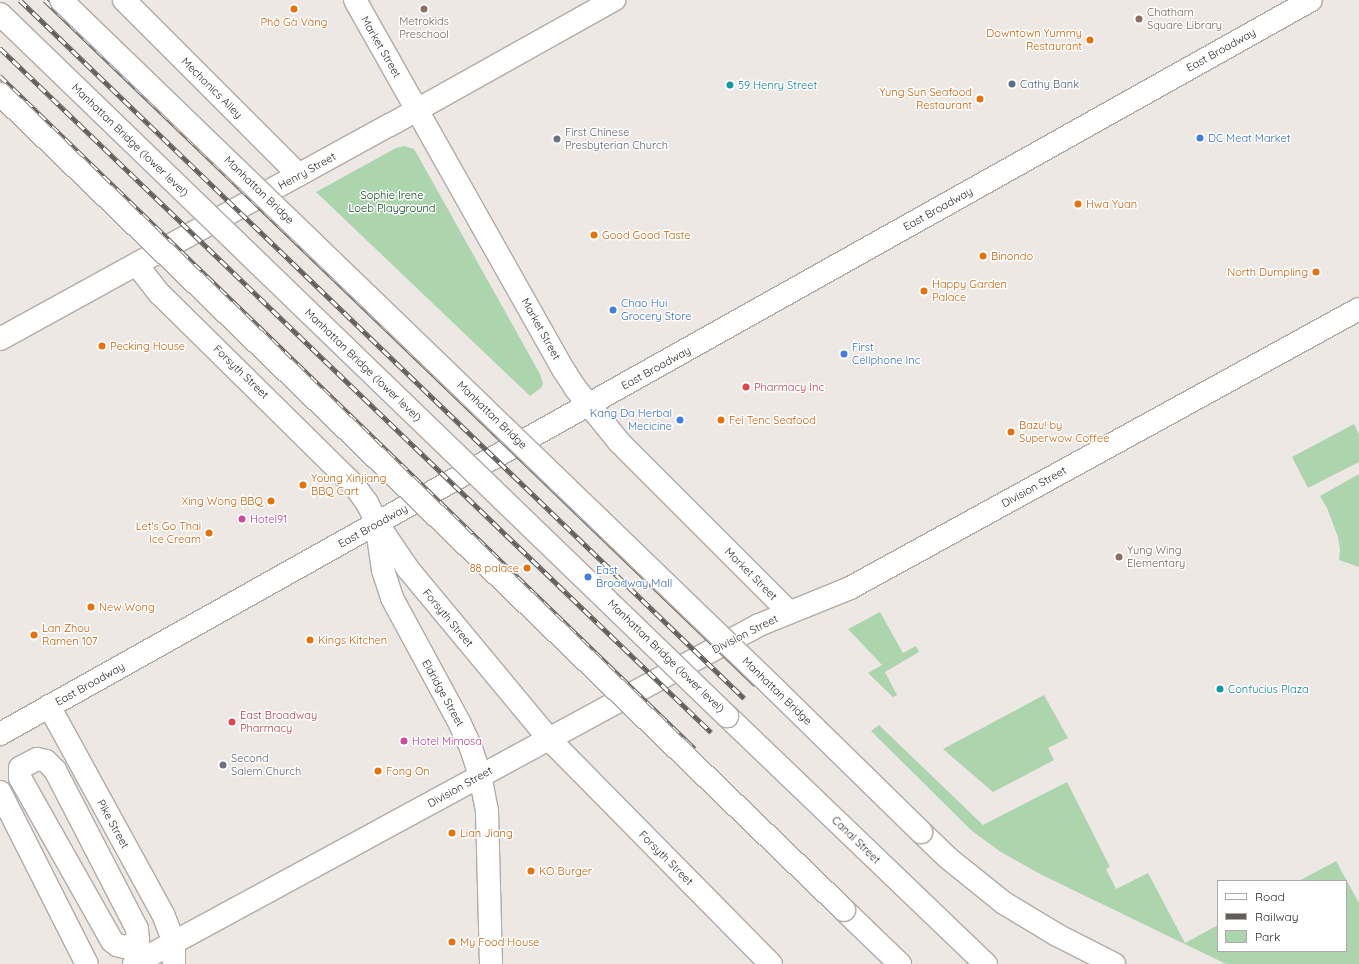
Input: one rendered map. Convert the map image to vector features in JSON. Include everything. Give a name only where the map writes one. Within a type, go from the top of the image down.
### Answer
[{"type":"main road","name":"Manhattan Bridge","points":[[61,0],[774,688],[921,832],[972,878],[1004,903],[1057,935],[1114,964]]},
{"type":"main road","name":"Mechanics Alley","points":[[124,0],[298,175]]},
{"type":"main road","name":"Market Street","points":[[355,0],[563,369],[588,405],[619,442],[789,612]]},
{"type":"main road","name":"Henry Street","points":[[0,339],[614,0]]},
{"type":"main road","name":"East Broadway","points":[[0,734],[1311,0]]},
{"type":"main road","name":"Manhattan Bridge (lower level)","points":[[0,14],[727,716]]},
{"type":"main road","points":[[0,94],[900,964]]},
{"type":"main road","name":"Forsyth Street","points":[[137,264],[160,294],[347,476],[367,503],[377,523],[393,548],[423,588],[548,738],[771,964]]},
{"type":"main road","name":"Division Street","points":[[134,964],[548,738],[759,625],[850,588],[1359,309]]},
{"type":"main road","name":"Eldridge Street","points":[[377,523],[380,554],[392,598],[460,724],[471,748],[480,775],[487,811],[491,964]]},
{"type":"main road","name":"Pike Street","points":[[49,706],[163,914],[174,943]]},
{"type":"main road","name":"Canal Street","points":[[727,716],[986,964]]},
{"type":"main road","points":[[37,759],[46,761],[55,770],[139,935],[138,940],[132,945],[124,947],[117,945],[112,941],[20,778],[20,768],[37,759]]},
{"type":"main road","points":[[0,792],[87,964]]},
{"type":"main road","points":[[174,943],[174,964]]},
{"type":"green space","name":"Sophie Irene Loeb Playground","points":[[404,146],[414,149],[417,154],[540,374],[543,384],[541,388],[530,396],[316,192],[396,148]]},
{"type":"green space","points":[[1354,424],[1359,434],[1359,462],[1308,488],[1292,457]]},
{"type":"green space","points":[[1359,474],[1359,567],[1339,560],[1340,550],[1338,537],[1327,508],[1320,496]]},
{"type":"green space","points":[[880,612],[903,653],[916,646],[919,652],[885,672],[897,695],[893,697],[868,673],[882,665],[848,629]]},
{"type":"green space","points":[[1044,695],[1068,738],[1048,748],[1054,760],[993,792],[943,749]]},
{"type":"green space","points":[[879,725],[983,825],[1067,782],[1110,867],[1106,869],[1116,889],[1148,873],[1185,943],[1217,926],[1217,952],[1347,952],[1347,881],[1359,903],[1359,964],[1226,964],[1040,874],[1001,852],[972,831],[871,731]]},
{"type":"green space","points":[[1336,861],[1346,880],[1301,880]]},
{"type":"railway","points":[[20,0],[744,698]]},
{"type":"railway","points":[[45,0],[756,685]]},
{"type":"railway","points":[[0,48],[711,732]]},
{"type":"railway","points":[[0,76],[695,749]]},
{"type":"place","name":"Phở Gà Vàng","points":[[294,9]]},
{"type":"place","name":"Metrokids Preschool","points":[[424,9]]},
{"type":"place","name":"Chatham Square Library","points":[[1139,19]]},
{"type":"place","name":"Downtown Yummy Restaurant","points":[[1090,40]]},
{"type":"place","name":"Cathy Bank","points":[[1012,84]]},
{"type":"place","name":"59 Henry Street","points":[[730,85]]},
{"type":"place","name":"Yung Sun Seafood Restaurant","points":[[980,99]]},
{"type":"place","name":"DC Meat Market","points":[[1200,138]]},
{"type":"place","name":"First Chinese Presbyterian Church","points":[[557,139]]},
{"type":"place","name":"Hwa Yuan","points":[[1078,204]]},
{"type":"place","name":"Good Good Taste","points":[[594,235]]},
{"type":"place","name":"Binondo","points":[[983,256]]},
{"type":"place","name":"North Dumpling","points":[[1316,272]]},
{"type":"place","name":"Happy Garden Palace","points":[[924,291]]},
{"type":"place","name":"Chao Hui Grocery Store","points":[[613,310]]},
{"type":"place","name":"Pecking House","points":[[102,346]]},
{"type":"place","name":"First Cellphone Inc","points":[[844,354]]},
{"type":"place","name":"Pharmacy Inc","points":[[746,387]]},
{"type":"place","name":"Kang Da Herbal Mecicine","points":[[680,420]]},
{"type":"place","name":"Fei Tenc Seafood","points":[[721,420]]},
{"type":"place","name":"Bazu! by Superwow Coffee","points":[[1011,432]]},
{"type":"place","name":"Young Xinjiang BBQ Cart","points":[[303,485]]},
{"type":"place","name":"Xing Wong BBQ","points":[[271,501]]},
{"type":"place","name":"Hotel91","points":[[242,519]]},
{"type":"place","name":"Let's Go Thai Ice Cream","points":[[209,533]]},
{"type":"place","name":"Yung Wing Elementary","points":[[1119,557]]},
{"type":"place","name":"88 palace","points":[[527,568]]},
{"type":"place","name":"East Broadway Mall","points":[[588,577]]},
{"type":"place","name":"New Wong","points":[[91,607]]},
{"type":"place","name":"Lan Zhou Ramen 107","points":[[34,635]]},
{"type":"place","name":"Kings Kitchen","points":[[310,640]]},
{"type":"place","name":"Confucius Plaza","points":[[1220,689]]},
{"type":"place","name":"East Broadway Pharmacy","points":[[232,722]]},
{"type":"place","name":"Hotel Mimosa","points":[[404,741]]},
{"type":"place","name":"Second Salem Church","points":[[223,765]]},
{"type":"place","name":"Fong On","points":[[378,771]]},
{"type":"place","name":"Lian Jiang","points":[[452,833]]},
{"type":"place","name":"KO Burger","points":[[531,871]]},
{"type":"place","name":"My Food House","points":[[452,942]]}]
